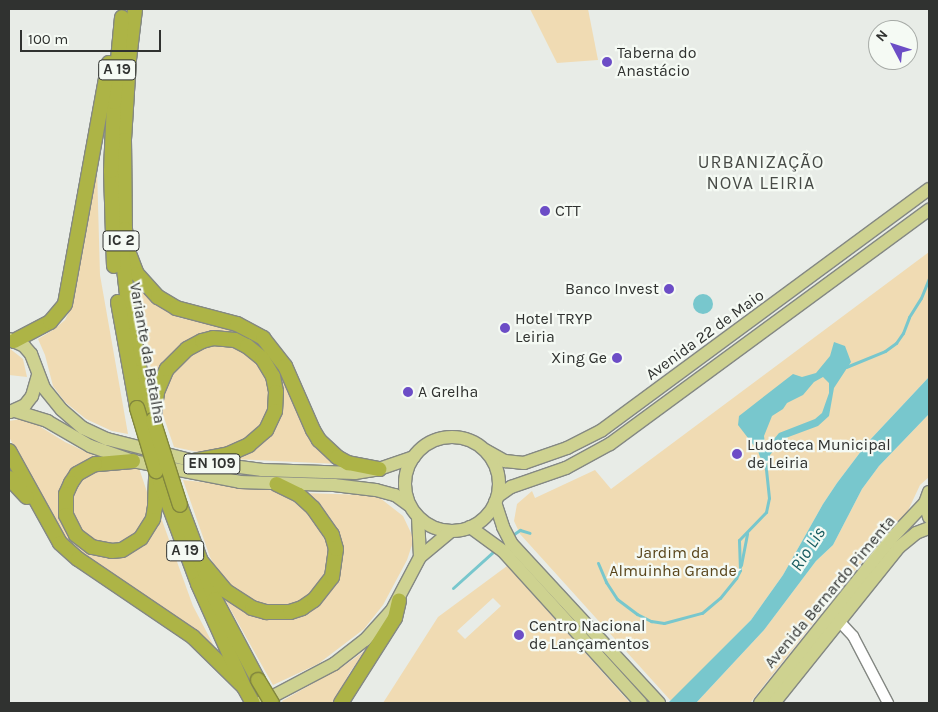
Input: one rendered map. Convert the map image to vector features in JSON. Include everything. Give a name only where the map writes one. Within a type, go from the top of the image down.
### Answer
[{"type":"highway","name":"IC 2","points":[[135,9],[120,120],[120,234],[134,338],[153,420],[200,560],[215,599],[272,703]]},
{"type":"highway","points":[[11,340],[50,322],[58,315],[65,304],[112,46],[123,13]]},
{"type":"highway","name":"Variante da Batalha","points":[[123,13],[114,109],[111,227],[119,304],[137,408],[164,494],[198,584],[253,703]]},
{"type":"highway","points":[[129,60],[124,140],[124,220],[128,252],[137,274],[150,290],[176,308],[237,324],[263,338],[285,366],[319,440],[337,457],[348,463],[378,468]]},
{"type":"highway","points":[[153,420],[161,380],[175,359],[187,349],[202,341],[224,338],[235,340],[255,351],[268,367],[275,385],[274,411],[269,425],[249,445],[229,454],[194,461]]},
{"type":"highway","points":[[9,451],[43,516],[60,543],[67,550],[193,637],[244,687]]},
{"type":"highway","points":[[133,461],[95,464],[77,474],[70,483],[66,494],[66,516],[76,535],[92,547],[112,551],[122,550],[141,538],[150,524],[155,507],[156,470]]},
{"type":"highway","points":[[9,478],[43,516]]},
{"type":"highway","points":[[200,560],[226,591],[252,608],[272,612],[290,612],[302,608],[314,600],[332,577],[336,549],[332,536],[313,508],[299,495],[276,484]]},
{"type":"highway","points":[[341,703],[395,618],[399,600]]},
{"type":"main road","name":"Avenida 22 de Maio","points":[[485,450],[506,461],[524,463],[566,448],[602,430],[929,189]]},
{"type":"main road","name":"Avenida 22 de Maio","points":[[497,499],[511,487],[566,468],[610,444],[929,210]]},
{"type":"main road","name":"EN 109","points":[[11,340],[32,354],[44,388],[62,410],[92,433],[194,461],[242,468],[320,473],[355,473],[378,468],[414,456]]},
{"type":"main road","name":"EN 109","points":[[12,412],[32,396],[38,375]]},
{"type":"main road","name":"EN 109","points":[[12,412],[47,421],[90,446],[133,461],[216,478],[276,484],[334,485],[376,490],[395,495],[409,505]]},
{"type":"main road","points":[[497,499],[480,521],[470,527],[452,531],[434,527],[418,517],[409,505],[405,491],[405,476],[414,456],[426,444],[446,436],[470,440],[485,450],[494,461],[498,474],[497,499],[503,527],[512,543],[659,703]]},
{"type":"main road","name":"Avenida Bernardo Pimenta","points":[[927,497],[929,517]]},
{"type":"main road","name":"Avenida Bernardo Pimenta","points":[[760,703],[890,540],[927,497]]},
{"type":"main road","points":[[418,517],[420,557]]},
{"type":"main road","points":[[470,527],[503,551],[641,703]]},
{"type":"main road","name":"Avenida Bernardo Pimenta","points":[[774,703],[899,547],[916,533],[929,528]]},
{"type":"main road","points":[[260,703],[334,664],[353,650],[376,629],[399,600],[420,557],[452,531]]},
{"type":"street","points":[[839,621],[853,636],[888,703]]},
{"type":"green space","points":[[530,9],[588,9],[598,60],[557,63]]},
{"type":"green space","points":[[97,168],[100,275],[128,434],[112,431],[86,419],[65,402],[53,386],[45,355],[38,339],[65,320],[71,308]]},
{"type":"green space","name":"Jardim da Almuinha Grande","points":[[929,252],[929,377],[868,442],[837,483],[783,575],[751,620],[671,701],[520,534],[514,521],[517,504],[532,491],[535,498],[595,470],[611,489]]},
{"type":"green space","points":[[135,284],[162,309],[180,318],[229,327],[261,343],[273,356],[312,441],[339,464],[232,459],[264,440],[276,369],[213,334],[154,385]]},
{"type":"green space","points":[[210,344],[238,347],[259,363],[267,375],[272,392],[271,408],[264,423],[238,446],[217,452],[198,452],[174,447],[163,415],[162,395],[169,379],[186,356]]},
{"type":"green space","points":[[9,348],[23,359],[27,377],[9,375]]},
{"type":"green space","points":[[929,414],[929,477],[920,485],[906,515],[861,563],[750,703],[696,703],[764,630],[816,561],[833,545],[862,489],[879,466]]},
{"type":"green space","points":[[21,419],[31,421],[65,442],[97,457],[83,463],[74,470],[65,527],[118,555],[159,512],[193,606],[215,648],[69,543],[58,528],[9,437],[9,421]]},
{"type":"green space","points":[[126,466],[139,468],[148,495],[146,518],[140,529],[129,538],[115,543],[100,542],[90,538],[79,528],[74,519],[71,506],[74,492],[88,473],[102,468]]},
{"type":"green space","points":[[183,480],[265,489],[281,493],[303,508],[313,516],[327,540],[329,557],[327,568],[320,582],[309,595],[298,602],[286,605],[264,604],[234,592],[222,579],[210,557]]},
{"type":"green space","points":[[302,493],[367,495],[380,498],[403,516],[412,535],[412,545],[407,560],[383,605],[364,629],[318,664],[273,685],[224,598],[238,606],[274,618],[336,581],[341,565],[342,549],[338,533],[332,520]]},
{"type":"green space","name":"Centro Nacional de Lançamentos","points":[[507,566],[630,703],[383,703],[438,617]],"holes":[[[493,598],[501,606],[465,639],[457,631]]]},
{"type":"green space","points":[[367,649],[350,672],[334,703],[283,703],[282,701],[345,665]]},
{"type":"water","points":[[703,294],[710,297],[713,304],[710,311],[703,314],[696,311],[693,304],[696,297]]},
{"type":"water","points":[[834,342],[845,346],[851,362],[834,388],[829,416],[818,426],[783,439],[770,455],[770,462],[762,463],[758,451],[738,425],[739,416],[793,374],[802,377],[816,373],[830,356]],"holes":[[[823,377],[829,383],[829,393],[822,413],[815,419],[779,433],[769,445],[765,444],[764,436],[772,416],[783,409],[787,403],[803,395],[814,382]]]},
{"type":"water","name":"Rio Lis","points":[[929,377],[929,414],[879,466],[862,489],[833,545],[816,561],[764,630],[696,703],[668,703],[751,620],[783,575],[837,483],[868,442]]},
{"type":"waterway","points":[[846,367],[885,351],[896,343],[921,298],[929,278]]},
{"type":"waterway","points":[[598,563],[606,582],[617,599],[637,614],[651,621],[664,623],[702,613],[720,598],[736,578],[740,570],[739,540],[766,512],[769,498],[765,460]]},
{"type":"waterway","points":[[511,536],[520,530],[530,533]]},
{"type":"waterway","points":[[741,565],[747,534]]},
{"type":"waterway","points":[[453,588],[495,550]]},
{"type":"place","name":"Taberna do Anastácio","points":[[607,62]]},
{"type":"place","name":"CTT","points":[[545,211]]},
{"type":"place","name":"Banco Invest","points":[[669,289]]},
{"type":"place","name":"Hotel TRYP Leiria","points":[[505,328]]},
{"type":"place","name":"Xing Ge","points":[[617,358]]},
{"type":"place","name":"A Grelha","points":[[408,392]]},
{"type":"place","name":"Ludoteca Municipal de Leiria","points":[[737,454]]},
{"type":"place","name":"Centro Nacional de Lançamentos","points":[[519,635]]},
{"type":"district","name":"URBANIZAÇÃO NOVA LEIRIA","points":[[761,173]]}]
